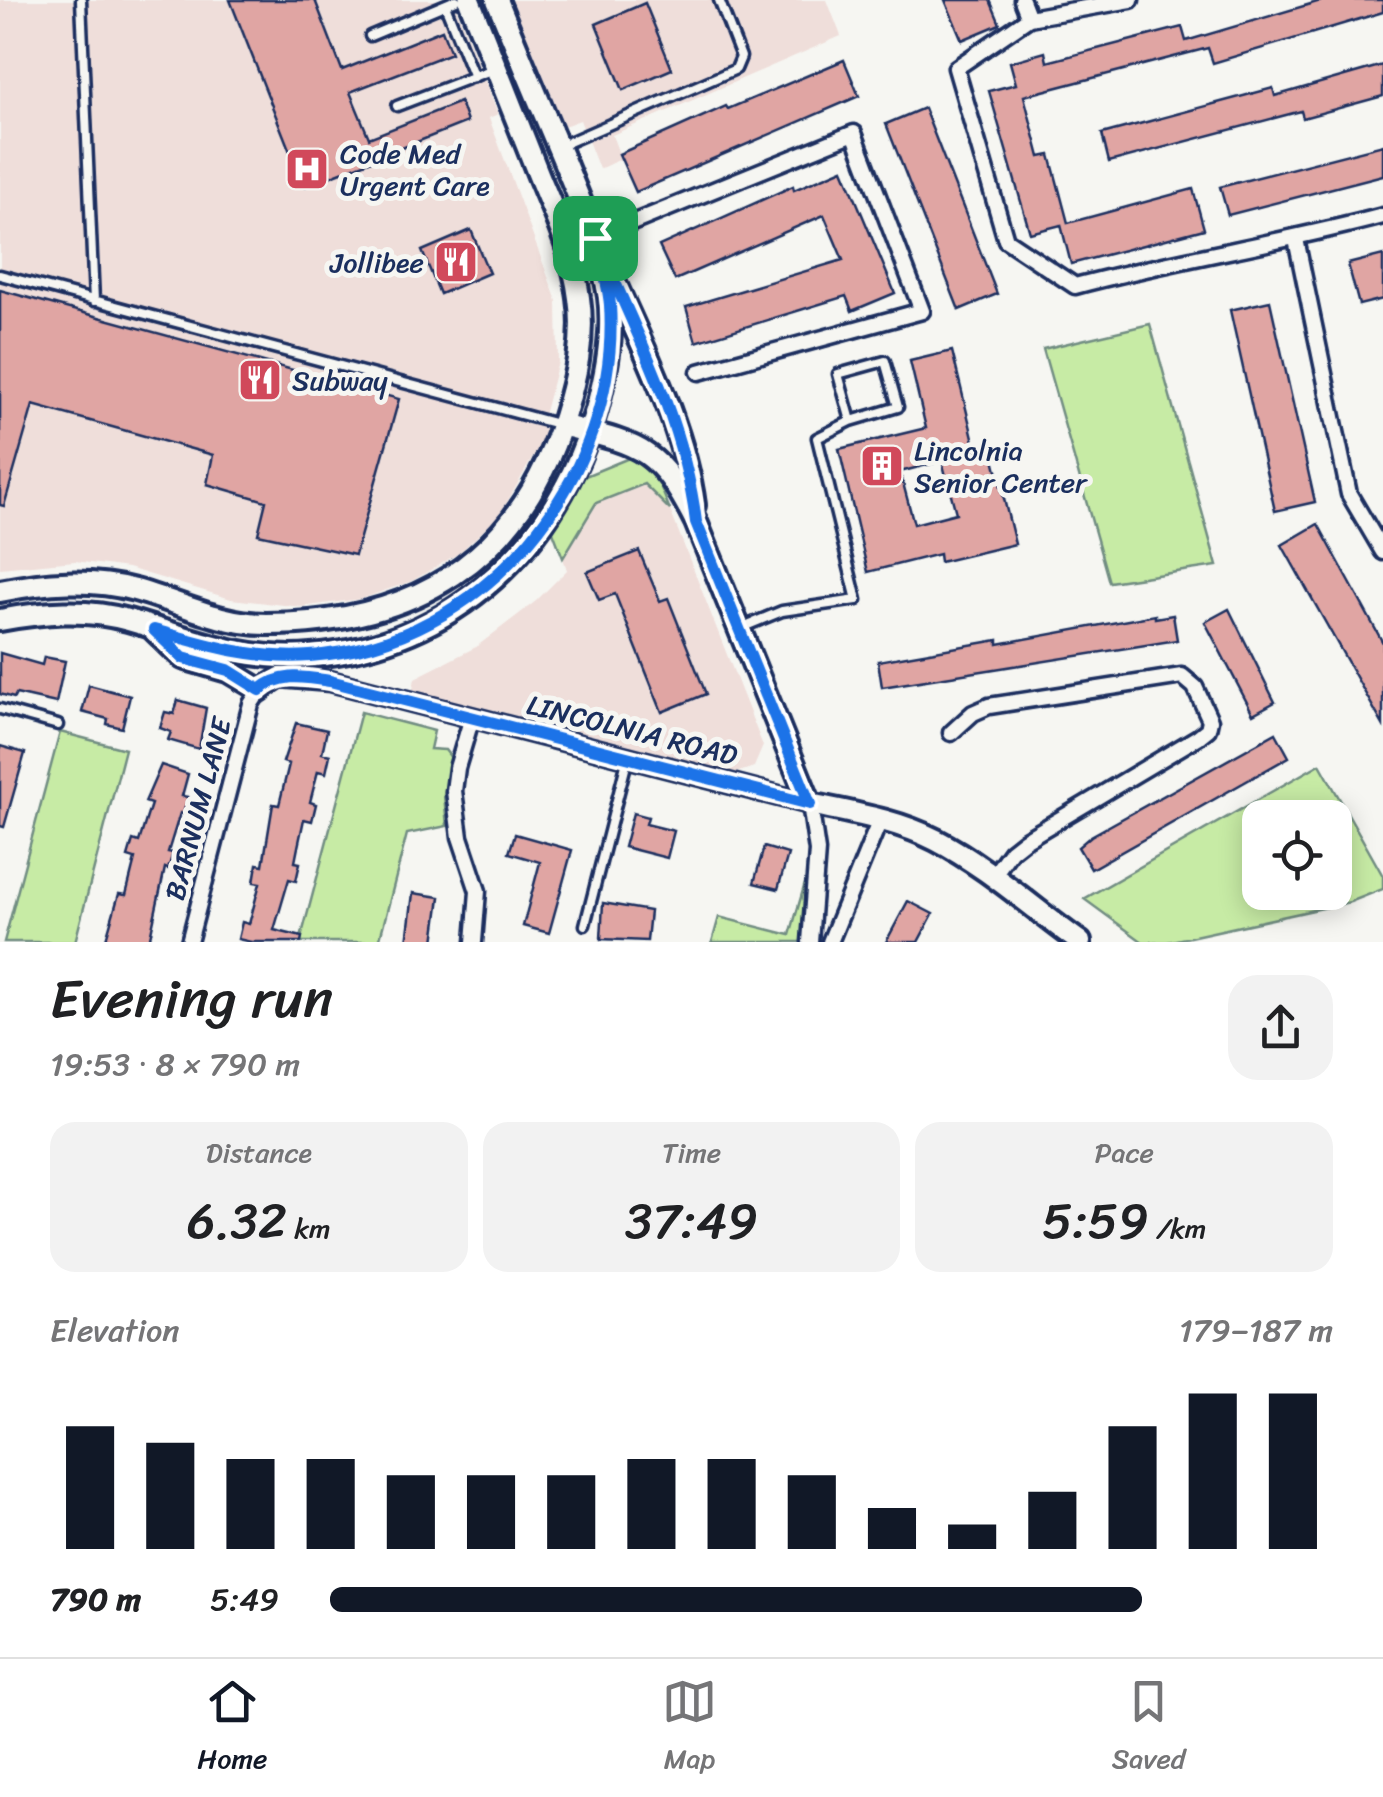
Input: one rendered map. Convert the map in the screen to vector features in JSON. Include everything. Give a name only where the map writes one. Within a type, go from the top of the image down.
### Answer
[{"type":"main road","points":[[0,591],[92,583],[130,589],[214,616],[264,624],[338,620],[382,610],[438,584],[493,542],[514,519],[535,489],[562,425],[579,354],[580,298],[562,235],[469,0]]},
{"type":"main road","points":[[497,0],[668,411],[688,472],[696,522]]},
{"type":"main road","points":[[0,620],[63,612],[127,620],[214,648],[271,656],[312,656],[350,650],[408,632],[462,602],[520,554],[558,502],[590,432],[610,335],[608,294],[595,238]]},
{"type":"main road","points":[[562,425],[614,438],[650,454],[673,480],[696,522],[810,804]]},
{"type":"main road","points":[[154,630],[183,658],[228,670],[260,690]]},
{"type":"main road","name":"LINCOLNIA ROAD","points":[[810,804],[880,820],[933,838],[993,876],[1052,927],[1080,942]]},
{"type":"street","points":[[1022,0],[1029,18]]},
{"type":"street","points":[[1132,0],[1029,18],[956,68],[1006,240],[1076,286],[1296,239],[1383,216]]},
{"type":"street","points":[[595,238],[854,133],[922,311],[699,372]]},
{"type":"street","points":[[1296,239],[1349,494],[1383,552]]},
{"type":"street","name":"LINCOLNIA ROAD","points":[[260,690],[280,678],[302,676],[810,804]]},
{"type":"street","points":[[950,733],[972,713],[997,704],[1182,676],[1195,687],[1210,720],[1208,729],[1198,737],[1025,840],[993,876]]},
{"type":"street","name":"BARNUM LANE","points":[[188,942],[251,704],[260,690]]},
{"type":"street","points":[[472,717],[454,792],[460,837],[478,891],[474,942]]},
{"type":"street","points":[[810,804],[818,851],[810,942]]},
{"type":"street","points":[[830,942],[880,820]]},
{"type":"lane","points":[[80,0],[94,301]]},
{"type":"lane","points":[[370,36],[456,0]]},
{"type":"lane","points":[[558,147],[736,69],[741,57],[719,0]]},
{"type":"lane","points":[[444,4],[474,76]]},
{"type":"lane","points":[[397,106],[496,68]]},
{"type":"lane","points":[[0,276],[562,425]]},
{"type":"lane","points":[[739,629],[782,611],[857,600],[817,438],[851,421],[898,407],[886,361],[838,374],[851,421]]},
{"type":"lane","points":[[0,709],[58,726]]},
{"type":"lane","points":[[586,925],[628,757]]},
{"type":"shaded area","points":[[0,0],[453,0],[498,114],[489,118],[557,301],[558,362],[541,427],[548,431],[499,516],[459,553],[412,581],[361,599],[301,607],[231,599],[128,568],[75,561],[0,568]]},
{"type":"shaded area","points":[[511,0],[827,0],[841,36],[612,135],[621,159],[599,169],[580,120],[564,126]]},
{"type":"shaded area","points":[[644,484],[670,510],[763,746],[754,767],[736,773],[412,694],[415,678],[476,647],[536,601],[567,570],[563,558],[595,504]]},
{"type":"green space","points":[[1150,324],[1217,566],[1109,582],[1043,349]]},
{"type":"green space","points":[[646,451],[670,510],[644,484],[596,503],[563,558],[539,495]]},
{"type":"green space","points":[[361,712],[434,731],[430,749],[445,750],[452,759],[444,795],[447,826],[407,834],[379,942],[300,942]]},
{"type":"green space","points":[[60,732],[125,749],[75,942],[4,942]]},
{"type":"green space","points":[[1320,764],[1340,800],[1257,800]]},
{"type":"green space","points":[[1242,809],[1242,910],[1313,910],[1167,942],[1143,942],[1084,899]]},
{"type":"green space","points":[[1352,821],[1383,876],[1383,889],[1352,901]]},
{"type":"green space","points":[[810,866],[823,868],[801,942],[712,942],[719,917],[790,935]]},
{"type":"building","points":[[230,0],[315,0],[342,70],[442,30],[451,53],[350,92],[369,138],[460,102],[467,122],[304,187]]},
{"type":"building","points":[[945,0],[990,0],[1000,24],[962,40]]},
{"type":"building","points":[[1324,0],[1383,0],[1383,12],[1213,63],[1208,48],[1024,96],[1040,157],[1050,155],[1068,223],[1193,189],[1204,229],[1071,264],[1061,225],[1030,233],[989,91],[1016,84],[1010,62],[1045,52],[1047,62],[1182,27],[1186,41]]},
{"type":"building","points":[[645,3],[672,69],[623,90],[596,24]]},
{"type":"building","points":[[844,60],[859,96],[636,192],[619,154],[726,106],[728,109]]},
{"type":"building","points":[[1383,65],[1383,96],[1303,118],[1301,111],[1109,162],[1102,134],[1273,88],[1275,96]]},
{"type":"building","points":[[924,108],[997,294],[959,310],[886,124]]},
{"type":"building","points":[[1383,145],[1383,175],[1228,215],[1220,187]]},
{"type":"building","points":[[843,169],[895,293],[852,311],[846,296],[696,342],[686,307],[843,260],[824,215],[675,280],[659,246],[793,186],[794,190]]},
{"type":"building","name":"Jollibee","points":[[471,230],[489,273],[440,294],[422,251]]},
{"type":"building","points":[[1383,255],[1383,299],[1359,305],[1348,264]]},
{"type":"building","points":[[0,290],[399,399],[355,555],[258,534],[266,501],[207,484],[213,455],[33,405],[4,506],[0,505]]},
{"type":"building","points":[[1270,301],[1315,502],[1275,511],[1230,310]]},
{"type":"building","name":"Lincolnia Senior Center","points":[[952,351],[978,458],[993,454],[1015,544],[940,562],[939,554],[868,572],[839,449],[926,428],[910,361]],"holes":[[[942,461],[956,513],[914,524],[900,472]]]},
{"type":"building","points":[[1318,524],[1383,643],[1383,725],[1282,545]]},
{"type":"building","points":[[639,551],[660,601],[668,598],[706,694],[662,712],[615,594],[599,600],[587,572]]},
{"type":"building","points":[[1229,609],[1275,702],[1253,714],[1205,622]]},
{"type":"building","points":[[1173,615],[1177,640],[882,687],[878,661]]},
{"type":"building","points":[[0,653],[42,665],[44,657],[65,661],[56,703],[0,694]]},
{"type":"building","points":[[89,685],[130,696],[122,728],[107,724],[108,719],[82,712]]},
{"type":"building","points":[[178,700],[206,708],[199,749],[168,740],[171,732],[160,728],[165,712],[174,714]]},
{"type":"building","points":[[296,723],[327,730],[322,753],[330,755],[326,773],[318,771],[310,802],[316,804],[312,821],[304,819],[295,862],[300,863],[296,881],[289,879],[274,930],[302,937],[301,942],[238,939],[242,922],[249,924],[260,883],[254,882],[257,864],[263,865],[273,804],[279,805],[289,764],[283,762]]},
{"type":"building","points":[[1276,733],[1289,757],[1091,869],[1078,847],[1091,836]]},
{"type":"building","points":[[0,746],[25,753],[4,827],[0,826]]},
{"type":"building","points":[[161,765],[188,774],[182,796],[188,797],[168,852],[173,853],[168,869],[165,868],[149,942],[106,939],[119,894],[126,895],[135,859],[128,857],[133,840],[139,842],[151,804],[145,802]]},
{"type":"building","points":[[633,813],[648,817],[646,824],[674,831],[667,858],[624,847]]},
{"type":"building","points":[[515,834],[572,850],[549,933],[523,926],[540,862],[509,853]]},
{"type":"building","points":[[764,847],[788,854],[778,889],[754,883]]},
{"type":"building","points":[[413,893],[440,897],[434,942],[407,942]]},
{"type":"building","points":[[908,901],[933,914],[918,942],[886,942]]},
{"type":"building","points":[[603,903],[650,911],[647,941],[601,939]]},
{"type":"place","name":"Code Med Urgent Care","points":[[307,169]]},
{"type":"place","name":"Jollibee","points":[[456,262]]},
{"type":"place","name":"Subway","points":[[260,380]]},
{"type":"place","name":"Lincolnia Senior Center","points":[[882,466]]},
{"type":"route","points":[[595,238],[657,381],[688,472],[696,522],[810,804],[330,681],[302,676],[280,678],[260,690],[228,670],[183,658],[154,630],[214,648],[271,656],[312,656],[350,650],[408,632],[437,618],[494,580],[544,526],[574,473],[590,432],[610,335],[610,306],[595,238]]}]
